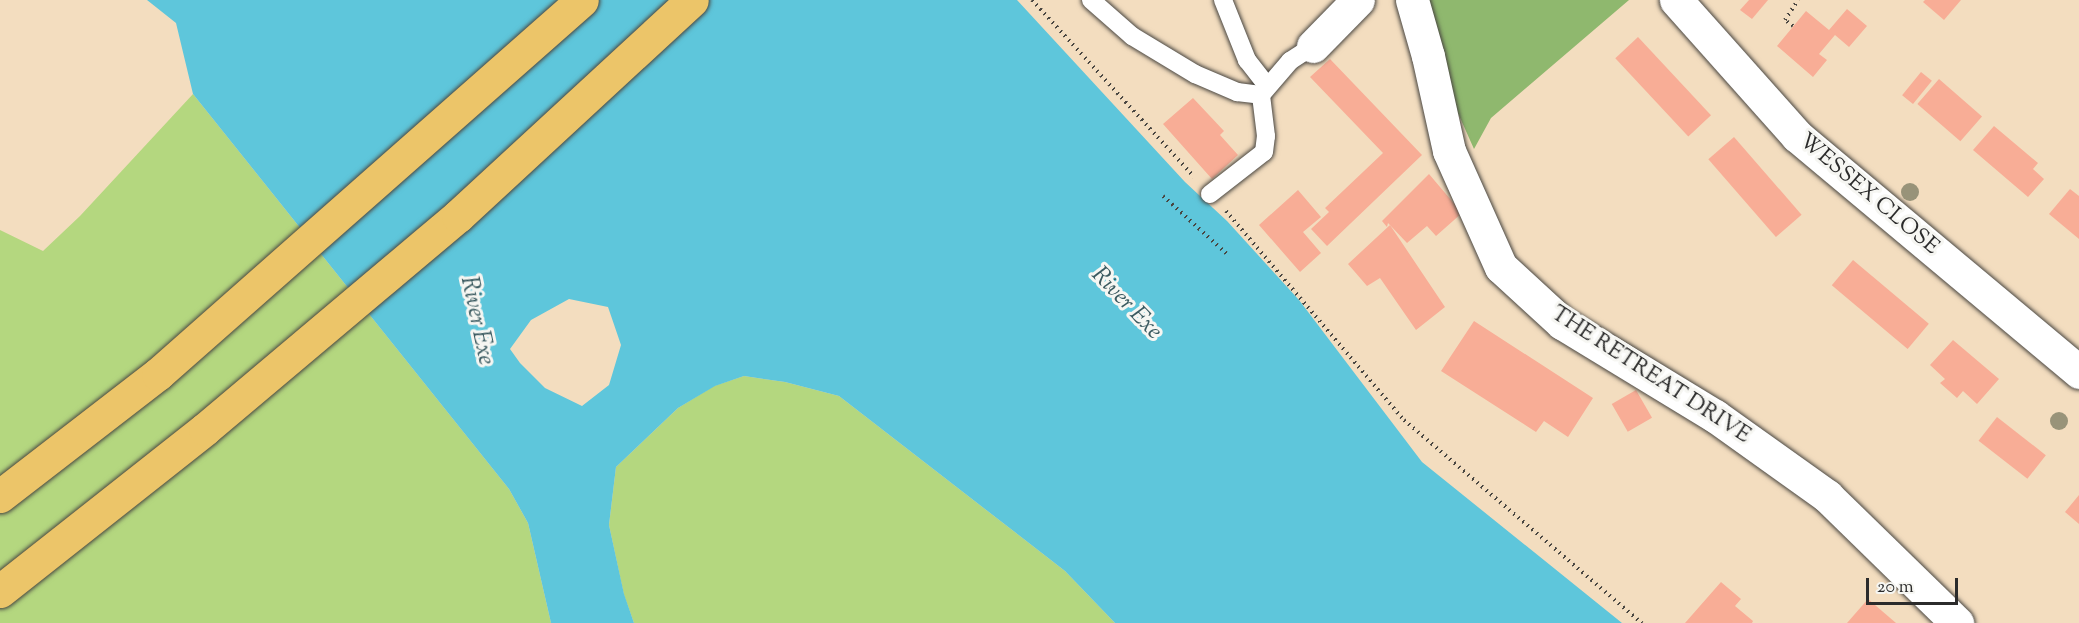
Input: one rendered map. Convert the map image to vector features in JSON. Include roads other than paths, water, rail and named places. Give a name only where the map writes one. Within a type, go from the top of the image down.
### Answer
[{"type":"highway","points":[[0,496],[158,374],[582,0]]},
{"type":"highway","points":[[0,591],[205,429],[458,216],[692,0]]},
{"type":"street","points":[[1313,46],[1358,0]]},
{"type":"street","name":"THE RETREAT DRIVE","points":[[1412,0],[1428,56],[1449,151],[1501,267],[1562,323],[1715,416],[1827,496],[1957,623]]},
{"type":"street","name":"WESSEX CLOSE","points":[[1676,0],[1797,136],[2079,372]]},
{"type":"lane","points":[[1091,0],[1132,36],[1195,74],[1237,92],[1264,90],[1290,61],[1313,46]]},
{"type":"lane","points":[[1210,194],[1264,152],[1266,136],[1264,90],[1247,60],[1223,0]]},
{"type":"water","name":"River Exe","points":[[147,0],[1017,0],[1185,182],[1227,221],[1299,300],[1422,462],[1622,623],[1115,623],[1065,571],[839,396],[785,382],[744,376],[715,386],[678,408],[616,467],[609,525],[624,594],[634,623],[551,623],[528,523],[509,489],[193,94],[176,23]],"holes":[[[569,299],[608,307],[621,345],[609,385],[582,406],[545,388],[520,363],[510,349],[531,320]]]}]
